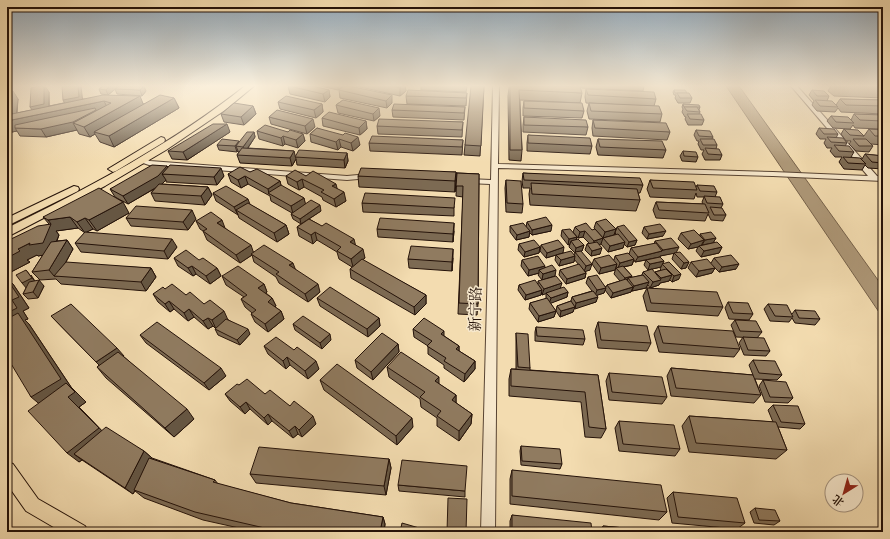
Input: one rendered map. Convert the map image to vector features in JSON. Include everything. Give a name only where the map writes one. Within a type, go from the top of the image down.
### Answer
[{"type":"main road","points":[[7,222],[98,178],[190,122],[205,111]]},
{"type":"main road","points":[[7,233],[106,182],[143,160],[217,111]]},
{"type":"main road","points":[[7,470],[32,505],[62,527],[79,532]]},
{"type":"street","name":"新宁路","points":[[488,532],[496,111]]},
{"type":"street","points":[[816,111],[874,178]]},
{"type":"street","points":[[143,160],[149,163],[348,178],[364,175],[379,176]]},
{"type":"street","points":[[495,166],[808,175],[883,179]]},
{"type":"street","points":[[464,180],[494,182]]},
{"type":"shaded area","points":[[743,111],[757,111],[883,287],[883,318]]},
{"type":"building","points":[[25,111],[55,111],[7,121],[7,115]]},
{"type":"building","points":[[80,111],[94,111],[73,122],[41,129],[15,128],[15,125]]},
{"type":"building","points":[[96,111],[113,111],[84,127],[73,123]]},
{"type":"building","points":[[131,111],[152,111],[109,136],[94,132]]},
{"type":"building","points":[[224,111],[247,111],[241,117],[221,114]]},
{"type":"building","points":[[276,111],[282,111],[313,119],[305,126],[269,117]]},
{"type":"building","points":[[361,111],[376,111],[373,114]]},
{"type":"building","points":[[420,111],[464,111],[464,113]]},
{"type":"building","points":[[468,111],[483,111],[481,146],[465,145]]},
{"type":"building","points":[[510,111],[520,111],[522,150],[510,150]]},
{"type":"building","points":[[595,111],[661,111],[662,114]]},
{"type":"building","points":[[329,112],[366,121],[359,128],[322,118]]},
{"type":"building","points":[[687,114],[701,114],[704,120],[690,119]]},
{"type":"building","points":[[854,114],[883,115],[883,121],[860,120]]},
{"type":"building","points":[[831,116],[848,117],[854,123],[836,122]]},
{"type":"building","points":[[524,117],[586,120],[588,127],[524,125]]},
{"type":"building","points":[[379,119],[463,122],[462,130],[377,126]]},
{"type":"building","points":[[593,120],[666,123],[670,132],[595,128]]},
{"type":"building","points":[[213,124],[227,124],[183,152],[168,151]]},
{"type":"building","points":[[265,125],[288,132],[290,130],[303,134],[296,140],[283,136],[281,138],[257,131]]},
{"type":"building","points":[[317,128],[343,135],[345,133],[358,137],[351,143],[339,139],[336,142],[310,134]]},
{"type":"building","points":[[819,128],[834,129],[838,134],[824,134]]},
{"type":"building","points":[[844,129],[858,130],[864,136],[850,135]]},
{"type":"building","points":[[869,129],[883,130],[883,136],[875,136]]},
{"type":"building","points":[[696,130],[710,131],[713,137],[699,136]]},
{"type":"building","points":[[247,132],[254,132],[243,147],[236,146]]},
{"type":"building","points":[[528,135],[590,138],[592,146],[528,143]]},
{"type":"building","points":[[372,136],[463,140],[462,147],[369,143]]},
{"type":"building","points":[[827,137],[843,138],[847,143],[831,142]]},
{"type":"building","points":[[222,139],[239,141],[235,146],[217,145]]},
{"type":"building","points":[[598,139],[662,141],[666,150],[600,147]]},
{"type":"building","points":[[700,139],[714,139],[717,145],[703,145]]},
{"type":"building","points":[[853,139],[866,139],[873,146],[859,146]]},
{"type":"building","points":[[834,145],[849,146],[854,152],[839,151]]},
{"type":"building","points":[[242,148],[294,151],[290,158],[237,155]]},
{"type":"building","points":[[705,148],[719,149],[722,155],[708,154]]},
{"type":"building","points":[[299,150],[347,153],[344,160],[295,157]]},
{"type":"building","points":[[683,151],[696,152],[698,157],[684,156]]},
{"type":"building","points":[[865,154],[883,156],[883,163],[872,162]]},
{"type":"building","points":[[843,157],[860,158],[866,164],[848,163]]},
{"type":"building","points":[[152,165],[167,166],[158,176],[123,196],[110,189]]},
{"type":"building","points":[[170,165],[221,168],[214,177],[162,174]]},
{"type":"building","points":[[240,167],[250,172],[257,169],[280,181],[268,189],[245,176],[238,180],[228,174]]},
{"type":"building","points":[[361,168],[456,172],[455,181],[358,176]]},
{"type":"building","points":[[295,170],[306,176],[313,171],[336,184],[332,186],[344,192],[334,199],[321,192],[324,190],[302,179],[297,182],[286,176]]},
{"type":"building","points":[[457,173],[479,174],[478,304],[459,303],[463,186],[456,186]]},
{"type":"building","points":[[523,173],[640,178],[643,185],[524,180]]},
{"type":"building","points":[[506,180],[521,181],[523,204],[507,203]]},
{"type":"building","points":[[650,180],[694,182],[697,190],[653,188]]},
{"type":"building","points":[[531,183],[637,189],[640,200],[532,194]]},
{"type":"building","points":[[159,184],[208,187],[201,196],[151,193]]},
{"type":"building","points":[[281,185],[304,198],[291,206],[268,193]]},
{"type":"building","points":[[697,185],[714,186],[717,192],[700,191]]},
{"type":"building","points":[[226,186],[248,199],[234,207],[213,193]]},
{"type":"building","points":[[99,188],[123,202],[89,220],[85,218],[77,222],[70,217],[48,220],[43,217]]},
{"type":"building","points":[[365,193],[455,198],[454,208],[362,203]]},
{"type":"building","points":[[704,196],[720,197],[723,204],[707,203]]},
{"type":"building","points":[[311,200],[320,205],[300,219],[291,214]]},
{"type":"building","points":[[656,202],[705,204],[709,213],[659,210]]},
{"type":"building","points":[[248,203],[286,225],[274,233],[236,210]]},
{"type":"building","points":[[136,206],[192,210],[183,222],[126,218]]},
{"type":"building","points":[[710,207],[722,208],[726,215],[714,215]]},
{"type":"building","points":[[211,212],[222,220],[217,223],[251,245],[236,255],[203,231],[207,229],[196,221]]},
{"type":"building","points":[[546,217],[552,225],[532,230],[527,222]]},
{"type":"building","points":[[380,218],[454,223],[453,234],[377,229]]},
{"type":"building","points":[[309,219],[322,226],[326,223],[354,239],[350,242],[363,249],[351,259],[337,251],[341,247],[315,232],[311,235],[297,227]]},
{"type":"building","points":[[606,219],[616,229],[605,232],[596,222]]},
{"type":"building","points":[[523,223],[530,231],[517,235],[510,226]]},
{"type":"building","points":[[586,223],[592,230],[595,229],[603,238],[594,241],[585,231],[580,232],[575,227]]},
{"type":"building","points":[[51,224],[43,243],[29,245],[30,243],[18,249],[20,251],[7,258],[7,241],[38,226]]},
{"type":"building","points":[[660,224],[666,231],[649,234],[644,227]]},
{"type":"building","points":[[624,225],[637,240],[629,242],[617,227]]},
{"type":"building","points":[[570,229],[577,237],[569,239],[562,230]]},
{"type":"building","points":[[694,230],[704,240],[691,244],[681,233]]},
{"type":"building","points":[[85,232],[172,239],[164,251],[75,243]]},
{"type":"building","points":[[711,232],[716,238],[705,240],[700,234]]},
{"type":"building","points":[[618,234],[625,242],[610,246],[603,238]]},
{"type":"building","points":[[671,238],[679,247],[663,250],[655,241]]},
{"type":"building","points":[[578,239],[584,245],[576,248],[571,241]]},
{"type":"building","points":[[67,240],[49,270],[32,272],[51,242]]},
{"type":"building","points":[[534,240],[540,247],[525,252],[519,244]]},
{"type":"building","points":[[558,240],[564,247],[547,253],[541,245]]},
{"type":"building","points":[[597,242],[602,248],[592,251],[587,244]]},
{"type":"building","points":[[717,242],[722,247],[704,251],[699,246]]},
{"type":"building","points":[[656,243],[662,251],[638,257],[631,248]]},
{"type":"building","points":[[264,245],[293,263],[289,265],[318,284],[305,294],[276,274],[279,272],[251,254]]},
{"type":"building","points":[[411,246],[453,249],[452,262],[408,259]]},
{"type":"building","points":[[186,250],[199,260],[203,258],[217,268],[206,276],[192,266],[188,268],[174,258]]},
{"type":"building","points":[[571,251],[575,256],[561,260],[556,255]]},
{"type":"building","points":[[581,251],[592,264],[586,266],[575,252]]},
{"type":"building","points":[[680,252],[689,262],[684,263],[674,253]]},
{"type":"building","points":[[628,253],[634,259],[620,263],[615,256]]},
{"type":"building","points":[[609,255],[617,264],[601,268],[594,259]]},
{"type":"building","points":[[731,255],[739,264],[722,267],[714,258]]},
{"type":"building","points":[[538,256],[545,266],[529,270],[522,260]]},
{"type":"building","points":[[660,257],[664,261],[650,264],[646,260]]},
{"type":"building","points":[[362,259],[426,295],[414,307],[350,269]]},
{"type":"building","points":[[707,259],[715,268],[699,271],[691,262]]},
{"type":"building","points":[[66,262],[151,268],[141,282],[54,276]]},
{"type":"building","points":[[669,262],[681,274],[674,276],[662,264]]},
{"type":"building","points":[[579,264],[586,273],[567,279],[560,270]]},
{"type":"building","points":[[552,265],[556,270],[543,274],[539,270]]},
{"type":"building","points":[[238,266],[264,284],[258,288],[272,298],[268,302],[281,311],[265,324],[251,314],[256,310],[241,299],[247,295],[222,276]]},
{"type":"building","points":[[623,266],[632,276],[625,278],[616,268]]},
{"type":"building","points":[[652,269],[661,280],[653,282],[643,272]]},
{"type":"building","points":[[666,269],[672,275],[661,278],[655,272]]},
{"type":"building","points":[[26,270],[32,278],[22,283],[16,275]]},
{"type":"building","points":[[597,275],[606,288],[597,290],[588,277]]},
{"type":"building","points":[[643,275],[649,282],[634,286],[628,278]]},
{"type":"building","points":[[556,276],[562,283],[544,289],[538,281]]},
{"type":"building","points":[[7,279],[19,297],[12,300],[17,308],[7,313]]},
{"type":"building","points":[[626,279],[633,287],[613,293],[607,285]]},
{"type":"building","points":[[39,280],[33,292],[23,294],[29,282]]},
{"type":"building","points":[[535,280],[542,290],[526,295],[519,285]]},
{"type":"building","points":[[172,284],[186,295],[190,292],[204,304],[210,300],[224,311],[212,320],[208,318],[203,321],[189,309],[184,313],[169,301],[165,304],[153,294],[163,287],[165,289]]},
{"type":"building","points":[[330,287],[379,318],[367,329],[317,298]]},
{"type":"building","points":[[564,287],[568,292],[551,298],[546,293]]},
{"type":"building","points":[[647,288],[717,292],[723,307],[651,303]]},
{"type":"building","points":[[593,291],[598,297],[576,303],[572,297]]},
{"type":"building","points":[[547,298],[556,311],[539,316],[530,303]]},
{"type":"building","points":[[571,301],[575,307],[561,311],[557,306]]},
{"type":"building","points":[[728,302],[748,303],[753,314],[733,313]]},
{"type":"building","points":[[71,304],[117,348],[96,362],[51,316]]},
{"type":"building","points":[[768,304],[787,305],[793,317],[775,316]]},
{"type":"building","points":[[795,310],[815,311],[820,319],[799,318]]},
{"type":"building","points":[[18,313],[61,379],[31,397],[7,357],[7,319]]},
{"type":"building","points":[[303,316],[330,334],[320,343],[293,324]]},
{"type":"building","points":[[424,318],[444,331],[441,334],[459,346],[456,349],[475,361],[465,374],[444,361],[446,358],[427,346],[432,341],[413,329]]},
{"type":"building","points":[[226,319],[248,329],[237,340],[215,329]]},
{"type":"building","points":[[735,320],[756,321],[762,332],[740,331]]},
{"type":"building","points":[[157,322],[221,368],[204,383],[140,335]]},
{"type":"building","points":[[598,322],[647,326],[651,343],[601,340]]},
{"type":"building","points":[[658,326],[733,331],[740,349],[663,343]]},
{"type":"building","points":[[536,327],[583,330],[585,339],[537,336]]},
{"type":"building","points":[[382,333],[398,344],[371,372],[355,360]]},
{"type":"building","points":[[516,333],[528,334],[530,368],[518,367]]},
{"type":"building","points":[[276,337],[294,350],[297,347],[316,361],[305,371],[287,357],[283,361],[264,346]]},
{"type":"building","points":[[743,337],[764,338],[770,351],[748,350]]},
{"type":"building","points":[[118,352],[187,409],[165,428],[97,367]]},
{"type":"building","points":[[401,352],[439,377],[435,381],[456,395],[452,400],[472,414],[459,431],[437,416],[441,411],[420,397],[425,392],[387,367]]},
{"type":"building","points":[[753,360],[775,361],[782,375],[759,373]]},
{"type":"building","points":[[337,364],[412,418],[396,436],[320,380]]},
{"type":"building","points":[[671,368],[753,375],[761,395],[676,388]]},
{"type":"building","points":[[511,369],[598,375],[606,429],[589,427],[585,392],[511,386]]},
{"type":"building","points":[[609,373],[662,377],[667,397],[612,392]]},
{"type":"building","points":[[247,379],[265,394],[270,390],[290,406],[294,401],[313,416],[299,430],[295,426],[289,431],[268,414],[264,418],[246,402],[240,407],[225,394],[237,384],[239,385]]},
{"type":"building","points":[[763,380],[786,382],[793,398],[770,397]]},
{"type":"building","points":[[66,383],[75,392],[68,397],[99,428],[67,453],[28,411]]},
{"type":"building","points":[[773,405],[798,406],[805,424],[781,422]]},
{"type":"building","points":[[689,416],[776,422],[787,450],[696,443]]},
{"type":"building","points":[[619,421],[674,425],[680,449],[623,444]]},
{"type":"building","points":[[106,427],[144,451],[125,488],[74,454]]},
{"type":"building","points":[[521,446],[560,449],[562,464],[522,461]]},
{"type":"building","points":[[259,447],[389,459],[384,486],[250,474]]},
{"type":"building","points":[[149,458],[215,480],[213,482],[291,503],[383,517],[380,532],[282,532],[195,512],[134,490]]},
{"type":"building","points":[[402,460],[467,466],[465,491],[398,485]]},
{"type":"building","points":[[512,470],[661,485],[667,512],[512,496]]},
{"type":"building","points":[[673,492],[737,498],[745,523],[678,517]]},
{"type":"building","points":[[448,498],[467,499],[466,532],[447,532]]},
{"type":"building","points":[[755,508],[775,510],[780,521],[759,520]]},
{"type":"building","points":[[512,515],[591,523],[592,532],[512,532]]},
{"type":"building","points":[[402,523],[433,532],[400,532]]},
{"type":"building","points":[[603,526],[669,532],[604,532]]}]
